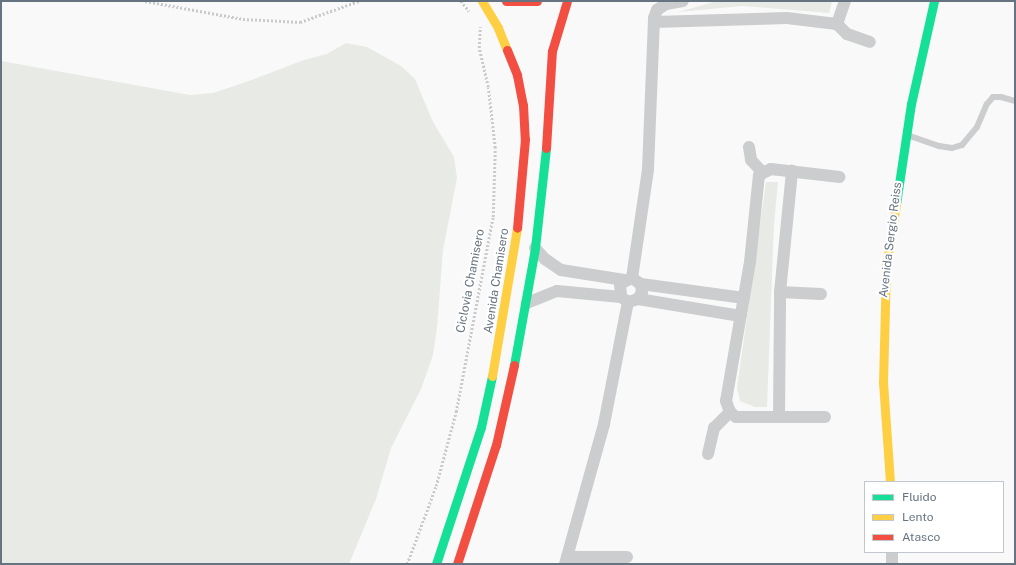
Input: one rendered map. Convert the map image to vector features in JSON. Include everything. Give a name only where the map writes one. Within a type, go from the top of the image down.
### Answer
[{"type":"street","name":"Avenida Chamisero","points":[[436,564],[481,427],[499,345],[515,250],[525,139],[523,105],[517,75],[498,28],[482,1]]},
{"type":"street","points":[[506,1],[537,1]]},
{"type":"street","points":[[457,564],[496,445],[527,303],[535,248],[546,148],[550,68],[556,32],[567,1]]},
{"type":"street","points":[[629,299],[619,290],[632,281],[648,169],[654,22],[657,10],[666,4],[683,1]]},
{"type":"street","points":[[837,24],[845,1]]},
{"type":"street","name":"Avenida Sergio Reiss","points":[[890,481],[883,383],[883,320],[886,268],[906,134],[934,1]]},
{"type":"street","points":[[654,22],[787,18],[837,24],[847,34],[870,42]]},
{"type":"street","points":[[749,147],[751,160],[762,172]]},
{"type":"street","points":[[825,417],[741,417],[730,412],[726,401],[744,298],[757,179],[762,172],[771,169],[840,177]]},
{"type":"street","points":[[779,417],[780,292],[792,171]]},
{"type":"street","points":[[535,248],[545,259],[561,270],[744,298]]},
{"type":"street","points":[[629,299],[642,292],[632,281]]},
{"type":"street","points":[[527,303],[556,290],[629,299],[741,316]]},
{"type":"street","points":[[780,292],[821,294]]},
{"type":"street","points":[[627,557],[566,560],[604,424],[629,299]]},
{"type":"street","points":[[708,454],[714,428],[730,412]]},
{"type":"street","points":[[892,553],[892,564]]},
{"type":"lane","points":[[906,134],[939,146],[952,148],[962,145],[977,127],[986,104],[993,97],[1001,96],[1015,101]]},
{"type":"path","points":[[144,1],[243,19],[300,22],[359,1]]},
{"type":"path","points":[[461,1],[474,17]]},
{"type":"path","name":"Ciclovia Chamisero","points":[[407,564],[436,486],[456,412],[492,217],[495,148],[488,87],[479,48],[480,26],[477,21]]},
{"type":"shaded area","points":[[717,1],[832,1],[829,13],[743,6],[678,12]]},
{"type":"shaded area","points":[[346,43],[367,47],[401,66],[415,79],[433,122],[454,157],[457,178],[443,250],[437,327],[433,355],[421,389],[391,448],[376,499],[349,564],[1,564],[1,61],[190,95],[213,93],[246,82],[304,60],[327,54]]},
{"type":"shaded area","points":[[766,182],[778,182],[774,224],[767,407],[755,407],[740,401],[737,388]]},
{"type":"traffic: fast","points":[[896,204],[911,104],[934,1]]},
{"type":"traffic: fast","points":[[514,365],[535,248],[546,148]]},
{"type":"traffic: fast","points":[[436,564],[481,427],[492,376]]},
{"type":"traffic: slow","points":[[482,1],[498,28],[507,50]]},
{"type":"traffic: slow","points":[[890,481],[883,383],[886,268],[896,204]]},
{"type":"traffic: slow","points":[[492,376],[517,228]]},
{"type":"traffic: jam","points":[[506,1],[537,1]]},
{"type":"traffic: jam","points":[[546,148],[552,51],[567,1]]},
{"type":"traffic: jam","points":[[507,50],[517,75],[523,105],[525,139],[517,228]]},
{"type":"traffic: jam","points":[[457,564],[496,445],[514,365]]}]
